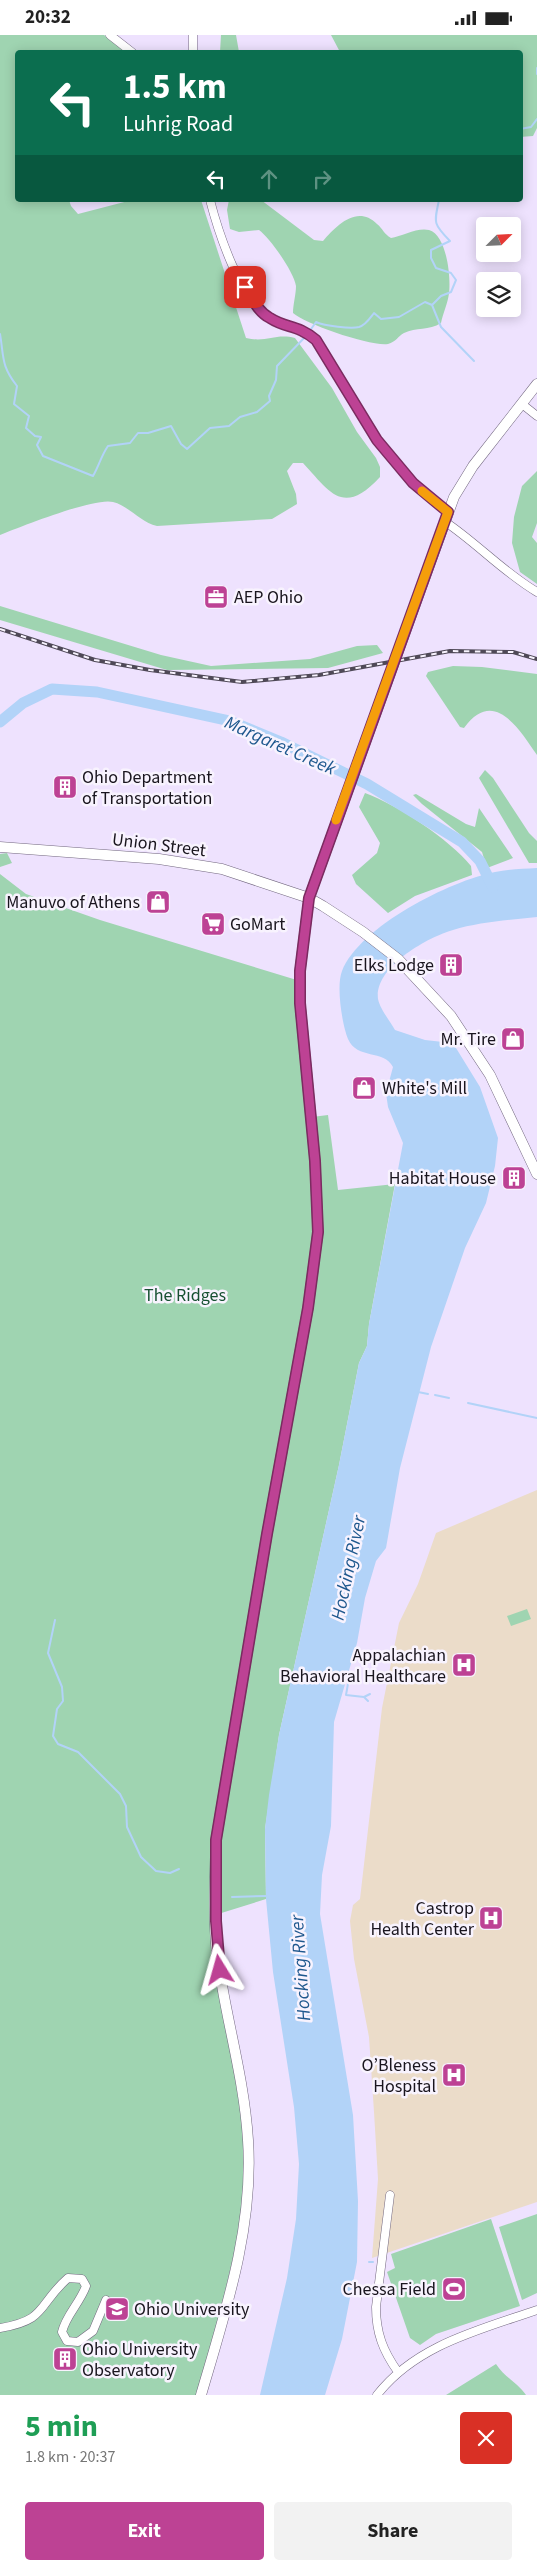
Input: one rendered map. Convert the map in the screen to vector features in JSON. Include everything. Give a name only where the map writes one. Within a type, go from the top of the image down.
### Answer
[{"type":"main road","points":[[201,2395],[234,2280],[248,2198],[249,2142],[244,2093],[217,1954],[216,1840],[267,1534],[308,1308],[318,1232],[315,1161],[300,1003],[300,971],[309,898],[446,516],[473,466],[522,404],[534,396],[537,384]]},
{"type":"main road","name":"Union Street","points":[[0,847],[135,857],[222,869],[309,898],[380,945],[413,973],[451,1016],[481,1059],[499,1091],[537,1174]]},
{"type":"street","points":[[110,35],[130,50]]},
{"type":"street","points":[[193,35],[193,50]]},
{"type":"street","points":[[211,202],[230,260],[254,302],[271,320],[302,329],[311,336],[328,358],[377,440],[413,483],[458,530],[490,559],[537,592]]},
{"type":"street","points":[[522,404],[537,416]]},
{"type":"street","points":[[390,2195],[376,2307],[376,2323],[382,2346],[398,2371]]},
{"type":"street","points":[[0,2328],[31,2320],[68,2278],[82,2279],[85,2282],[83,2293],[68,2317],[62,2332],[67,2341],[78,2343],[93,2331],[106,2300]]},
{"type":"street","points":[[377,2395],[398,2371],[444,2343],[537,2310]]},
{"type":"shaded area","points":[[537,1490],[537,2202],[372,2258],[378,2179],[374,2112],[369,2037],[354,1959],[350,1921],[353,1905],[360,1899],[382,1708],[399,1623],[418,1584],[436,1533]]},
{"type":"green space","points":[[0,35],[104,35],[125,50],[15,50],[15,202],[70,202],[78,214],[124,202],[202,202],[246,338],[295,338],[332,388],[357,432],[376,458],[380,467],[380,477],[356,496],[346,498],[329,491],[303,463],[293,463],[287,471],[296,494],[297,504],[272,519],[157,526],[145,521],[119,504],[104,502],[75,508],[0,535]]},
{"type":"green space","points":[[221,35],[236,35],[239,50],[220,50]]},
{"type":"green space","points":[[331,35],[537,35],[537,128],[533,136],[523,137],[523,50],[339,50]]},
{"type":"green space","points":[[229,202],[264,202],[314,240],[323,241],[347,219],[362,216],[369,218],[377,224],[391,238],[410,232],[429,230],[440,240],[447,258],[448,297],[441,323],[432,327],[409,331],[391,343],[380,344],[339,334],[300,318],[293,313],[296,286],[281,256],[259,230],[239,232],[230,229],[227,210]]},
{"type":"green space","points":[[537,471],[537,523],[532,537],[537,543],[537,584],[520,572],[512,543],[514,517],[522,486]]},
{"type":"green space","points":[[0,606],[161,655],[211,666],[310,659],[357,646],[377,645],[383,653],[328,668],[167,670],[0,620]]},
{"type":"green space","points":[[453,666],[482,667],[537,674],[537,755],[514,724],[505,716],[496,712],[486,711],[475,716],[464,728],[460,727],[426,676],[428,672]]},
{"type":"green space","points":[[485,770],[493,778],[529,833],[537,841],[537,863],[529,863],[479,778]]},
{"type":"green space","points":[[365,793],[407,814],[436,834],[471,866],[472,875],[415,896],[388,913],[356,884],[352,875],[377,853],[380,843],[359,807]]},
{"type":"green space","points":[[416,794],[466,824],[475,827],[479,808],[513,858],[487,868],[482,852],[422,804],[413,795]]},
{"type":"green space","points":[[7,853],[12,863],[0,867],[0,854]]},
{"type":"green space","name":"The Ridges","points":[[0,874],[26,894],[100,920],[300,981],[312,1117],[328,1115],[338,1190],[395,1184],[369,1324],[367,1346],[359,1363],[339,1465],[279,1735],[265,1829],[266,1899],[215,1915],[237,2052],[247,2198],[201,2395],[0,2395]]},
{"type":"green space","points":[[527,1609],[531,1619],[511,1626],[507,1616]]},
{"type":"green space","points":[[537,2214],[537,2293],[522,2300],[499,2227]]},
{"type":"green space","name":"Chessa Field","points":[[491,2219],[520,2306],[436,2334],[420,2345],[410,2338],[387,2272],[395,2268],[391,2254]]},
{"type":"green space","points":[[496,2364],[526,2395],[446,2395]]},
{"type":"water","name":"Hocking River","points":[[537,868],[537,917],[473,925],[430,939],[417,946],[393,965],[379,987],[379,1003],[395,1030],[425,1040],[443,1042],[456,1048],[480,1087],[498,1138],[495,1166],[486,1203],[465,1248],[431,1347],[400,1468],[386,1548],[376,1561],[365,1598],[357,1643],[334,1722],[331,1826],[322,1875],[320,1914],[353,2115],[358,2201],[357,2262],[342,2339],[325,2395],[260,2395],[287,2278],[296,2219],[299,2164],[294,2107],[273,1972],[266,1899],[265,1829],[279,1735],[339,1465],[359,1363],[367,1346],[369,1324],[403,1143],[388,1107],[386,1093],[393,1067],[389,1061],[383,1058],[358,1050],[348,1039],[341,1005],[340,978],[352,954],[367,938],[386,922],[408,908],[432,895],[476,877],[500,871]]},
{"type":"waterway","points":[[537,68],[537,74]]},
{"type":"waterway","points":[[523,128],[531,127],[537,119]]},
{"type":"waterway","points":[[309,332],[316,322],[331,326],[355,328],[364,325],[374,313],[381,319],[399,317],[425,302],[432,305],[441,296],[451,292],[456,280],[451,273],[436,268],[431,258],[431,250],[450,241],[440,231],[436,223],[439,202]]},
{"type":"waterway","points":[[432,305],[441,327],[474,361]]},
{"type":"waterway","points":[[0,334],[6,367],[17,386],[14,404],[29,416],[26,428],[35,436],[41,437],[37,445],[43,456],[93,476],[108,446],[130,443],[138,433],[148,433],[171,426],[181,444],[187,449],[210,428],[229,426],[240,417],[257,412],[270,401],[269,396],[276,380],[277,366],[306,336]]},
{"type":"waterway","name":"Margaret Creek","points":[[0,722],[23,703],[52,689],[97,692],[230,721],[281,742],[367,784],[462,842],[480,861],[493,887]]},
{"type":"waterway","points":[[418,1392],[428,1394]]},
{"type":"waterway","points":[[435,1395],[449,1398]]},
{"type":"waterway","points":[[468,1403],[537,1418]]},
{"type":"waterway","points":[[55,1620],[48,1653],[62,1687],[63,1701],[57,1709],[53,1736],[58,1744],[78,1752],[120,1794],[126,1806],[127,1827],[141,1857],[156,1871],[170,1873],[179,1869]]},
{"type":"waterway","points":[[345,1675],[349,1678],[346,1695],[364,1697],[368,1701]]},
{"type":"waterway","points":[[364,1697],[370,1694]]},
{"type":"waterway","points":[[232,1897],[267,1896]]},
{"type":"railway","points":[[0,629],[95,660],[150,670],[242,682],[319,675],[450,651],[513,652],[537,659]]},
{"type":"slow traffic","points":[[336,820],[448,512],[422,491]]},
{"type":"place","name":"AEP Ohio","points":[[216,597]]},
{"type":"place","name":"Ohio Department of Transportation","points":[[65,787]]},
{"type":"place","name":"Manuvo of Athens","points":[[158,902]]},
{"type":"place","name":"GoMart","points":[[213,924]]},
{"type":"place","name":"Elks Lodge","points":[[451,965]]},
{"type":"place","name":"Mr. Tire","points":[[513,1039]]},
{"type":"place","name":"White's Mill","points":[[364,1088]]},
{"type":"place","name":"Habitat House","points":[[514,1178]]},
{"type":"place","name":"Appalachian Behavioral Healthcare","points":[[464,1665]]},
{"type":"place","name":"Castrop Health Center","points":[[491,1918]]},
{"type":"place","name":"O’Bleness Hospital","points":[[454,2075]]},
{"type":"place","name":"Chessa Field","points":[[454,2289]]},
{"type":"place","name":"Ohio University","points":[[117,2309]]},
{"type":"place","name":"Ohio University Observatory","points":[[65,2359]]},
{"type":"route","points":[[220,1970],[217,1954],[216,1840],[267,1534],[286,1438],[308,1308],[318,1232],[312,1117],[302,1039],[300,1003],[300,971],[309,898],[448,512],[413,483],[377,440],[316,340],[302,329],[271,320],[254,302],[245,287]]}]
